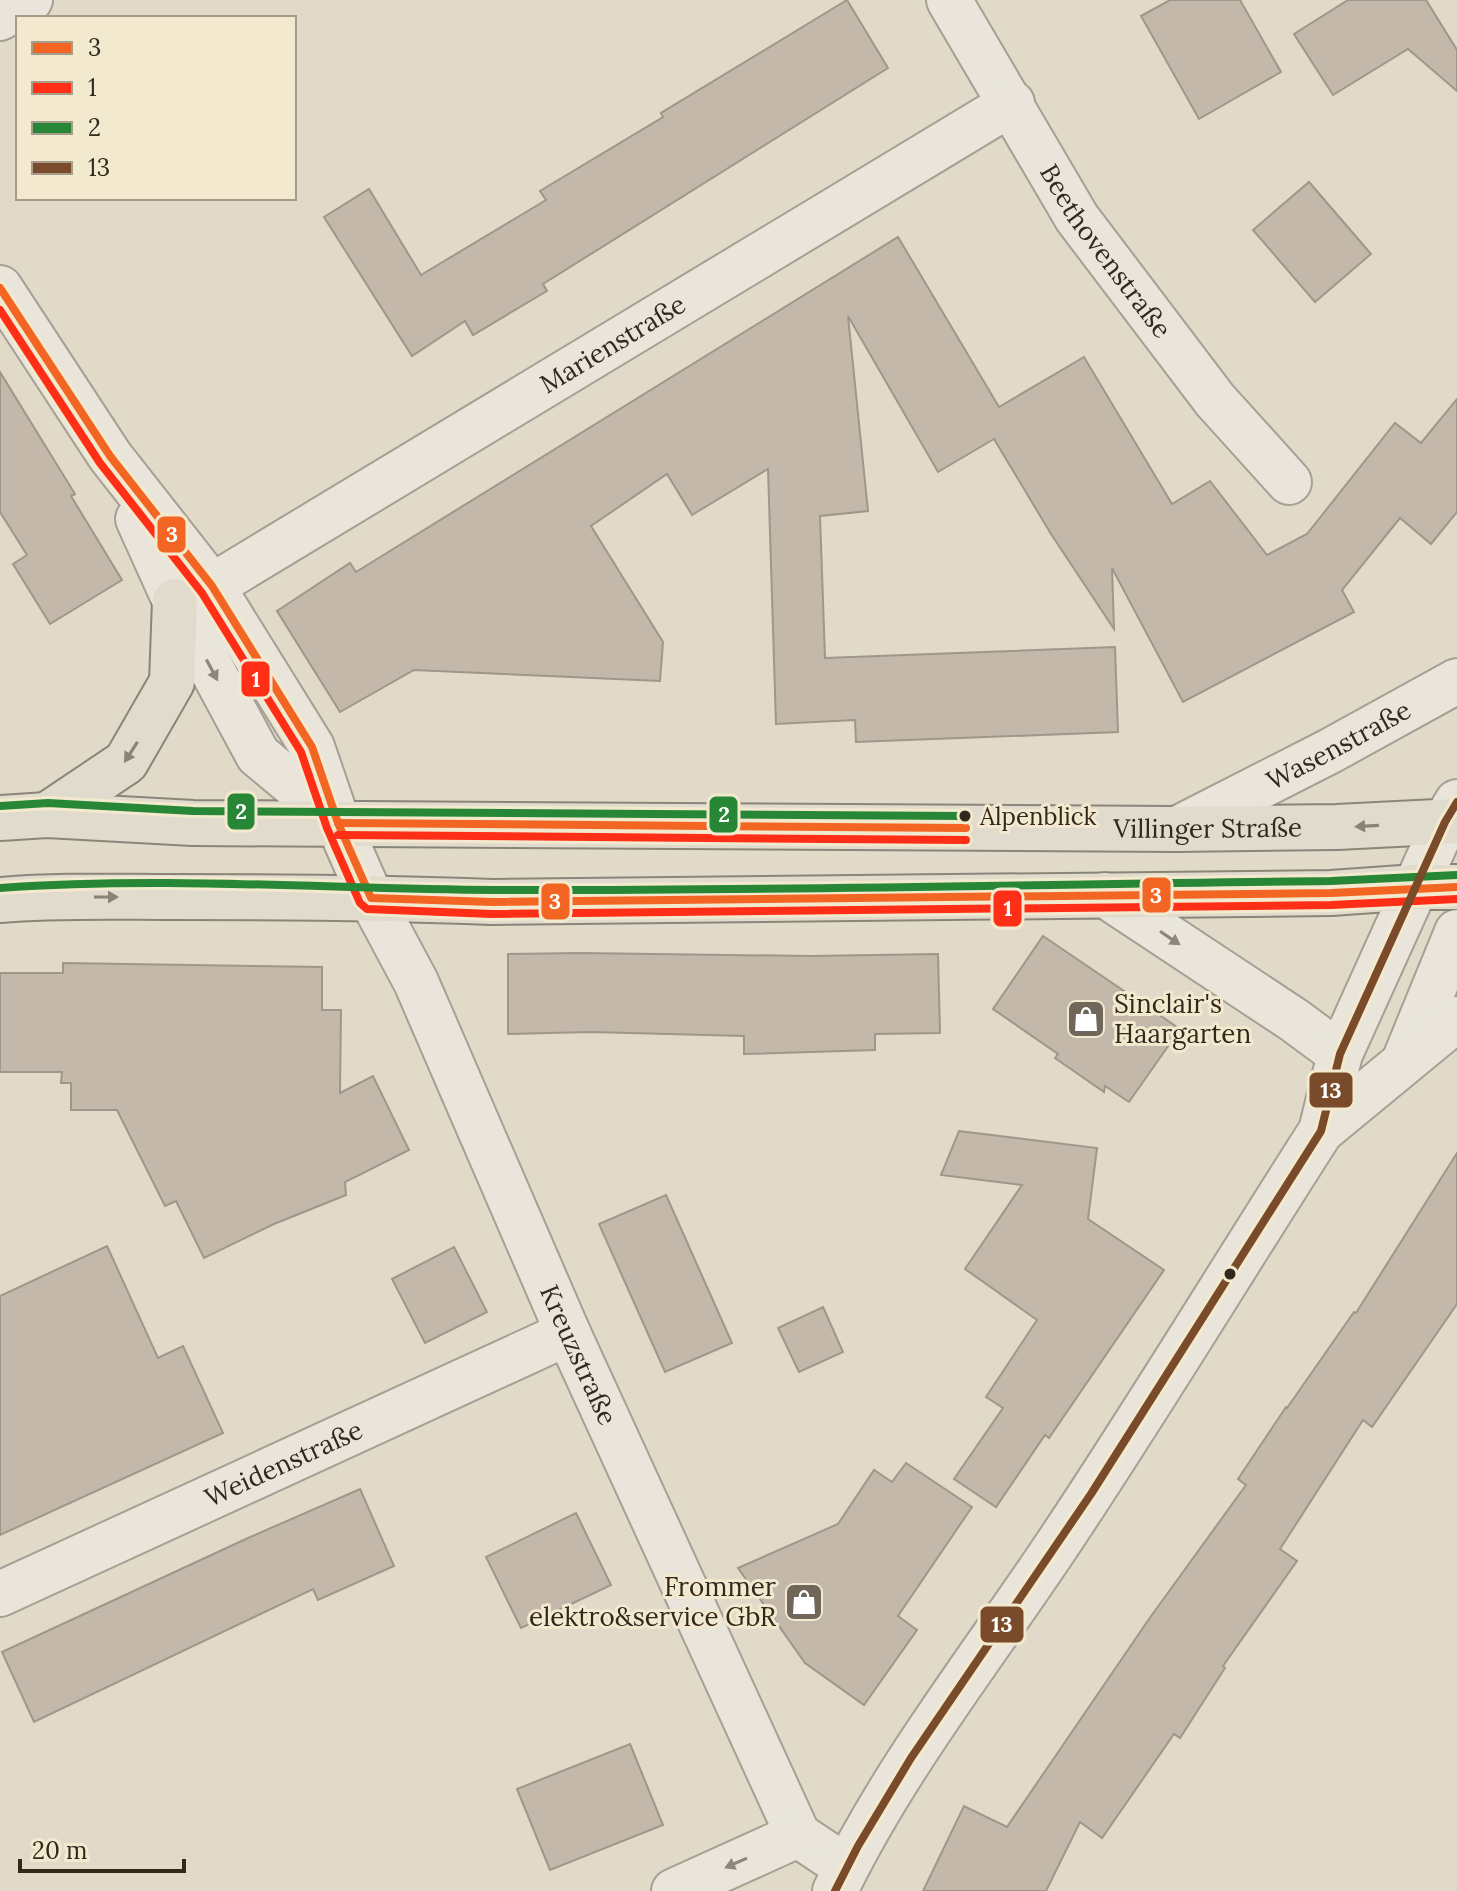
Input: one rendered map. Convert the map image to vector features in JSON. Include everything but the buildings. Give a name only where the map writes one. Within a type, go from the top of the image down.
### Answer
[{"type":"main road","points":[[47,815],[126,762],[172,682],[194,594]]},
{"type":"main road","name":"Villinger Straße","points":[[0,818],[47,815],[193,823],[1177,829],[1337,827],[1453,815]]},
{"type":"main road","points":[[0,900],[32,897],[371,898],[492,902],[1331,893],[1436,887]]},
{"type":"street","points":[[0,18],[30,0]]},
{"type":"street","name":"Beethovenstraße","points":[[949,0],[1077,218],[1215,400],[1289,482]]},
{"type":"street","name":"Marienstraße","points":[[194,594],[1012,103]]},
{"type":"street","name":"Kreuzstraße","points":[[0,288],[110,456],[194,594],[312,747],[338,823],[371,898],[416,982],[568,1333],[798,1835]]},
{"type":"street","name":"Wasenstraße","points":[[1177,829],[1330,751],[1457,681]]},
{"type":"street","points":[[674,1891],[798,1835],[841,1879],[920,1745],[1059,1543],[1321,1131],[1340,1054],[1436,887],[1453,815]]},
{"type":"street","points":[[1105,895],[1340,1054]]},
{"type":"street","points":[[1403,1065],[1457,932]]},
{"type":"street","points":[[1321,1131],[1457,1019]]},
{"type":"street","name":"Weidenstraße","points":[[0,1594],[568,1333]]},
{"type":"transit line","name":"3","points":[[0,288],[110,456],[212,586],[312,747],[338,823],[371,898],[492,902],[1331,893],[1457,887]]},
{"type":"transit line","name":"1","points":[[0,310],[100,463],[202,593],[301,752],[327,828],[360,903],[367,909],[492,914],[1331,905],[1457,899]]},
{"type":"transit line","name":"13","points":[[835,1891],[911,1758],[1091,1494],[1321,1131],[1340,1054],[1445,822],[1457,802]]},
{"type":"transit line","name":"2","points":[[0,806],[48,803],[193,811],[965,816]]},
{"type":"transit line","name":"3","points":[[338,823],[966,828]]},
{"type":"transit line","name":"1","points":[[338,835],[966,840]]},
{"type":"transit line","name":"2","points":[[0,888],[185,883],[495,890],[704,889],[1331,881],[1457,875]]},
{"type":"place","name":"Alpenblick","points":[[965,816]]},
{"type":"place","name":"Sinclair's Haargarten","points":[[1086,1019]]},
{"type":"place","name":"Frommer elektro&service GbR","points":[[804,1602]]}]
